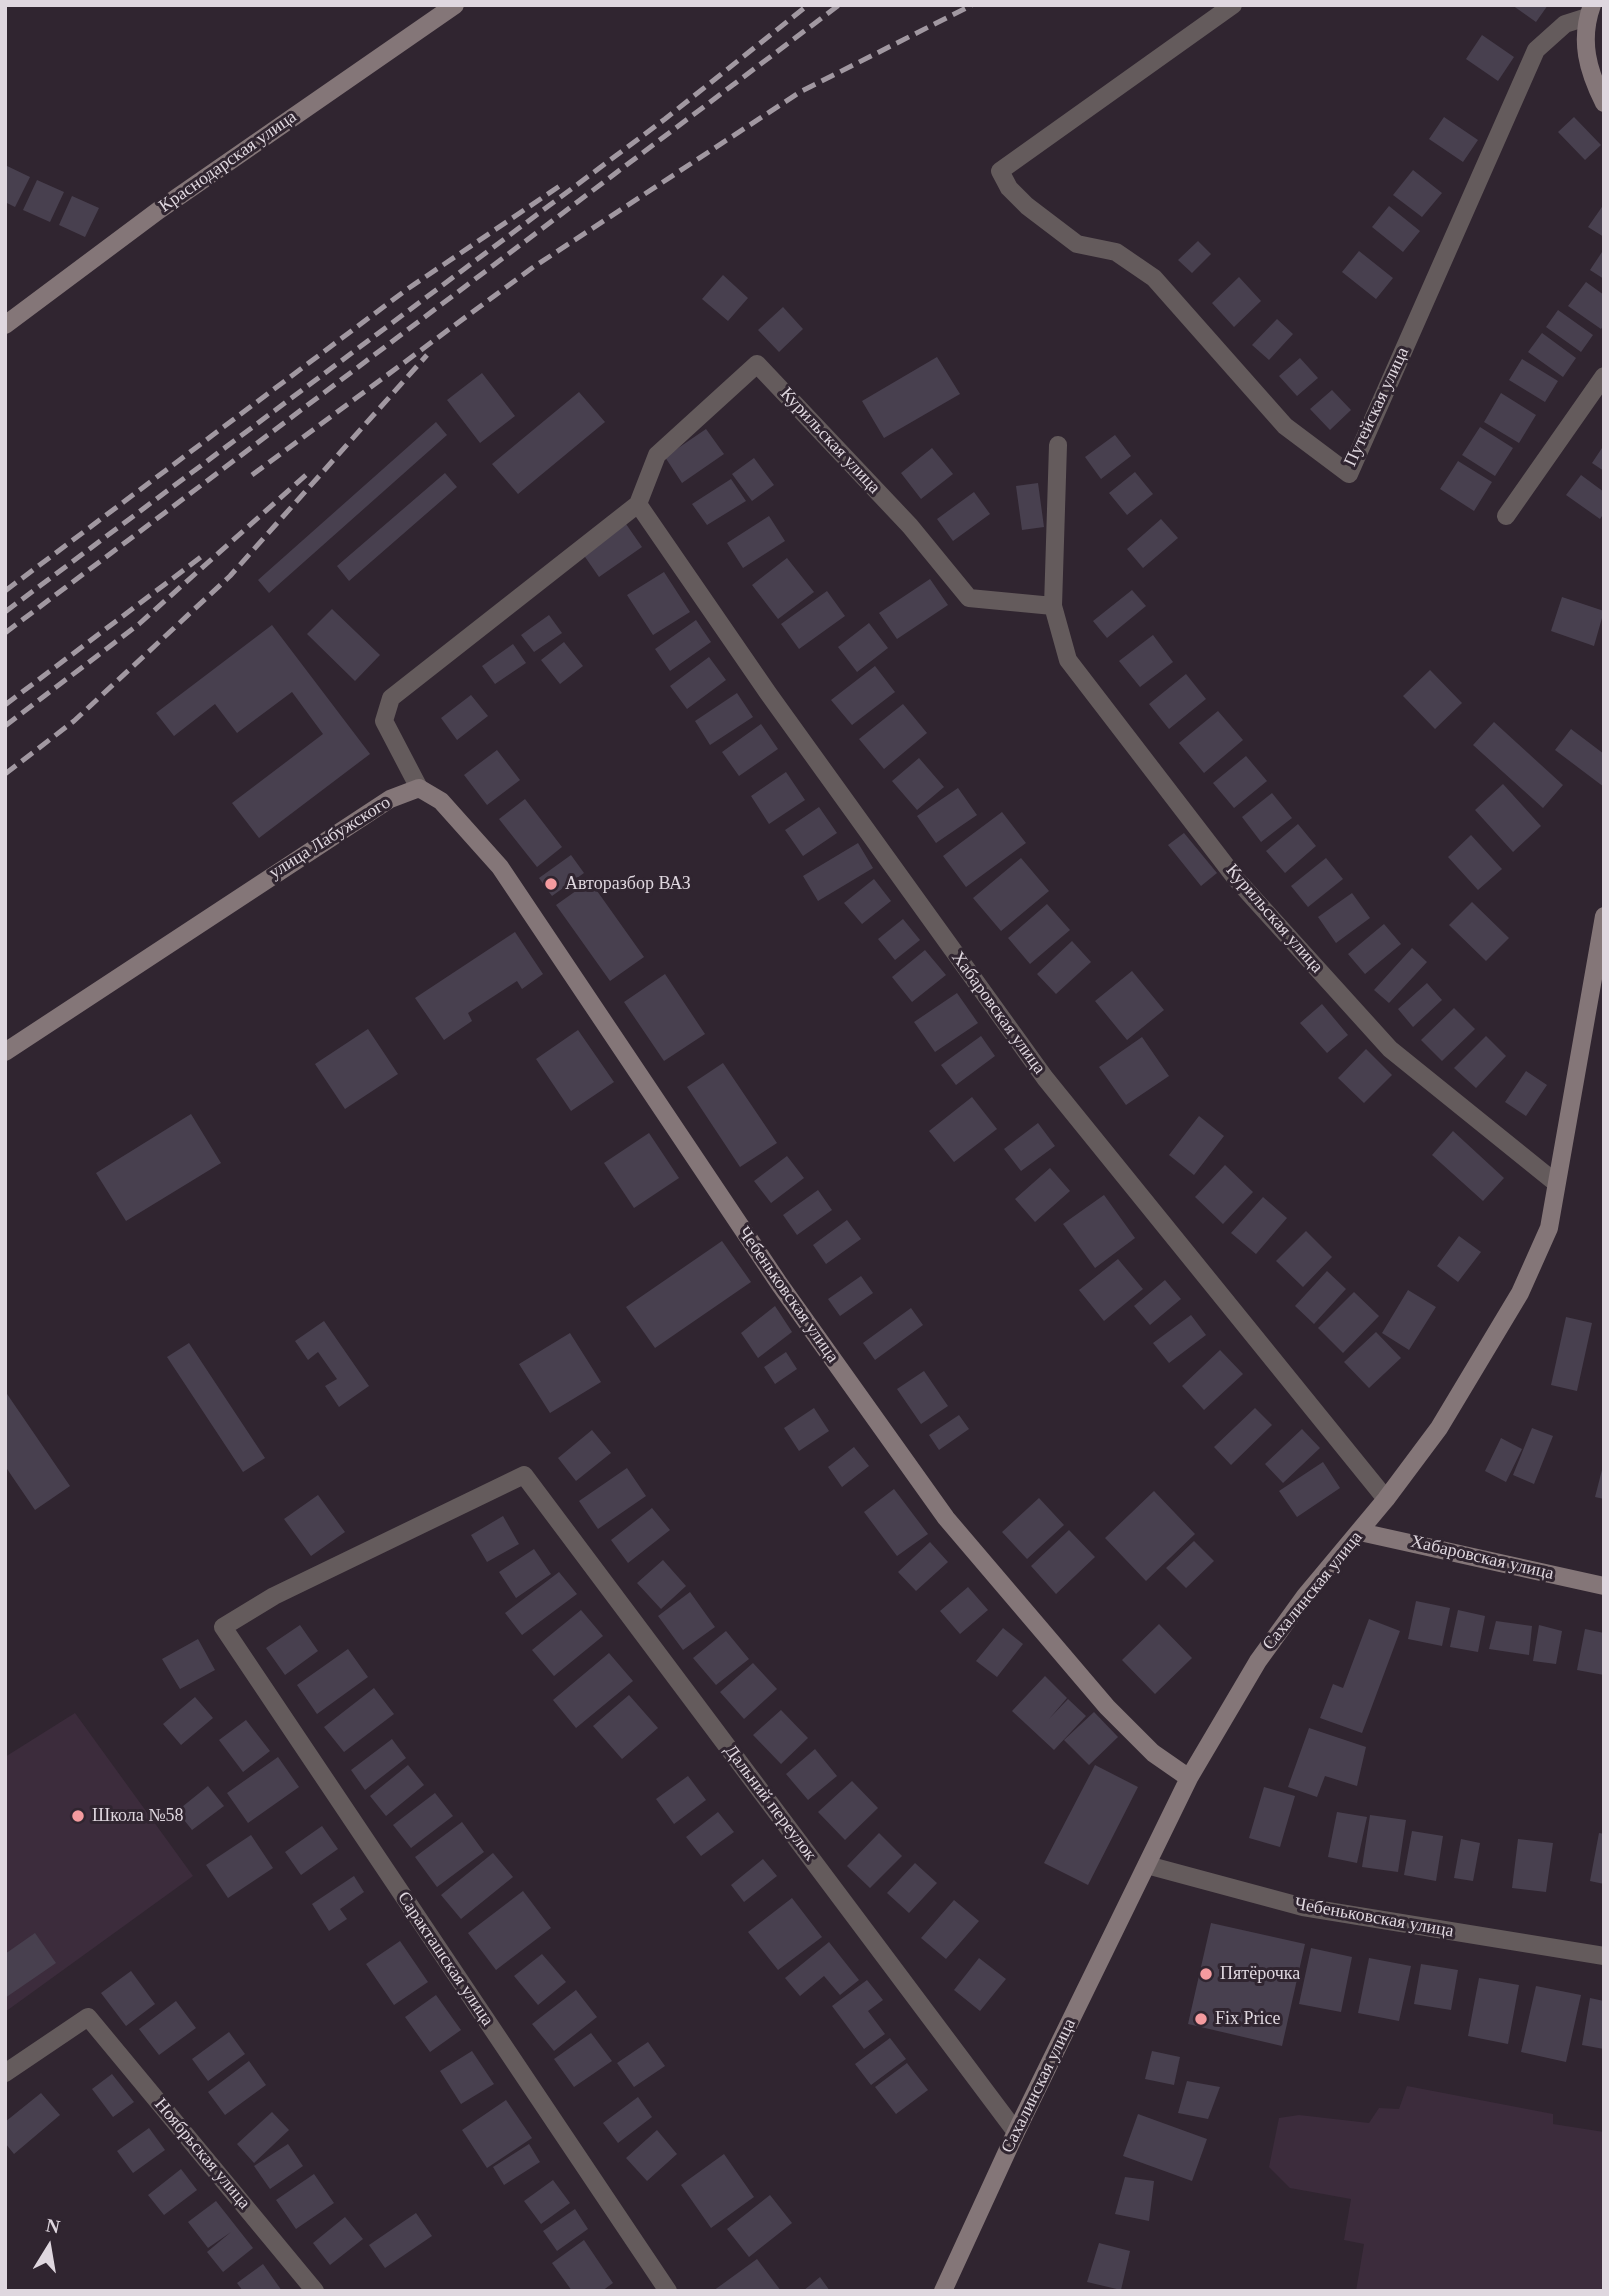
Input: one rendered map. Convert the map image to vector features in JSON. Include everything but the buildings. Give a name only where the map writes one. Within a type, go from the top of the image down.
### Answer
[{"type":"street","name":"Краснодарская улица","points":[[5,324],[159,210],[455,5]]},
{"type":"street","name":"Путейская улица","points":[[1233,5],[1000,171],[1009,188],[1027,206],[1077,244],[1116,252],[1154,278],[1285,426],[1349,474],[1536,50],[1565,24],[1589,11]]},
{"type":"street","points":[[1589,11],[1584,52],[1604,103]]},
{"type":"street","name":"Курильская улица","points":[[638,504],[657,455],[757,364],[910,526],[969,598],[1053,606]]},
{"type":"street","points":[[1506,516],[1604,376]]},
{"type":"street","name":"Курильская улица","points":[[1058,445],[1053,606],[1068,660],[1237,880],[1390,1049],[1556,1183]]},
{"type":"street","points":[[419,788],[384,721],[391,698],[638,504]]},
{"type":"street","name":"Хабаровская улица","points":[[638,504],[768,693],[1045,1078],[1387,1499]]},
{"type":"street","name":"улица Лабужского","points":[[5,1052],[390,799],[419,788]]},
{"type":"street","name":"Чебеньковская улица","points":[[419,788],[441,802],[500,867],[780,1285],[946,1518],[1107,1707],[1153,1753],[1189,1778]]},
{"type":"street","name":"Сахалинская улица","points":[[943,2291],[1016,2132],[1189,1778],[1258,1661],[1305,1596],[1387,1499],[1439,1428],[1520,1293],[1549,1228],[1604,916]]},
{"type":"street","name":"Дальний переулок","points":[[223,1627],[274,1596],[524,1475],[1016,2132]]},
{"type":"street","name":"Хабаровская улица","points":[[1360,1532],[1604,1586]]},
{"type":"street","name":"Саракташская улица","points":[[223,1627],[668,2291]]},
{"type":"street","name":"Чебеньковская улица","points":[[1147,1865],[1303,1907],[1604,1956]]},
{"type":"street","name":"Ноябрьская улица","points":[[5,2073],[88,2018],[315,2291]]},
{"type":"shaded area","name":"Школа №58","points":[[75,1713],[193,1876],[5,2012],[5,1757]]},
{"type":"shaded area","points":[[1407,2086],[1553,2114],[1553,2124],[1604,2132],[1604,2291],[1356,2291],[1364,2244],[1344,2240],[1351,2199],[1290,2188],[1269,2167],[1279,2118],[1299,2115],[1369,2123],[1379,2108],[1399,2109]]},
{"type":"railway","points":[[5,612],[665,119],[808,5]]},
{"type":"railway","points":[[5,633],[839,5]]},
{"type":"railway","points":[[252,475],[532,268],[800,92],[972,5]]},
{"type":"railway","points":[[5,591],[406,290],[564,183]]},
{"type":"railway","points":[[5,774],[74,721],[230,576],[427,355]]},
{"type":"railway","points":[[5,726],[139,624],[306,475]]},
{"type":"railway","points":[[5,705],[201,557]]},
{"type":"place","name":"Авторазбор ВАЗ","points":[[551,884]]},
{"type":"place","name":"Школа №58","points":[[78,1816]]},
{"type":"place","name":"Пятёрочка","points":[[1206,1974]]},
{"type":"place","name":"Fix Price","points":[[1201,2019]]}]
